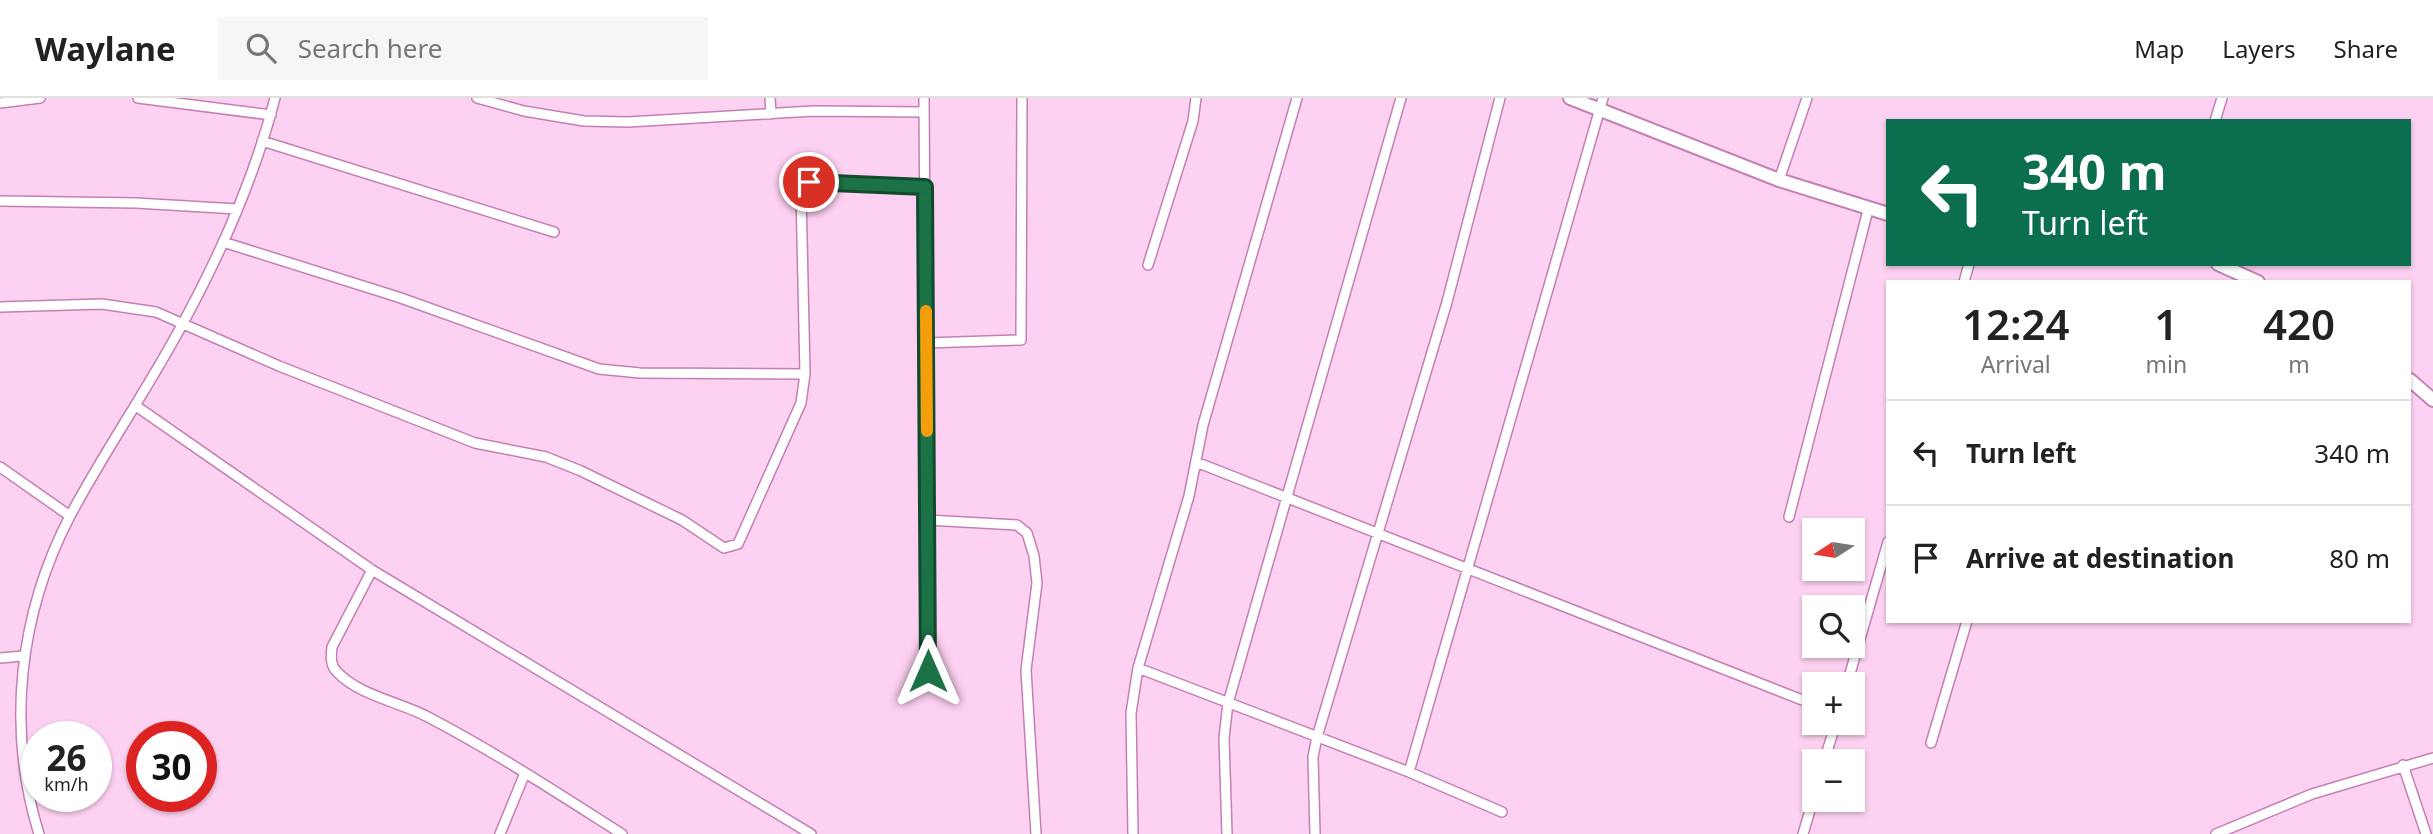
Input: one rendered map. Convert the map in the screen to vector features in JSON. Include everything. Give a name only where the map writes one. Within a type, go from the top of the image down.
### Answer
[{"type":"street","points":[[0,103],[40,98]]},
{"type":"street","points":[[138,98],[271,115]]},
{"type":"street","points":[[39,834],[24,777],[20,709],[23,656],[44,575],[70,516],[183,323],[223,242],[262,141],[275,98]]},
{"type":"street","points":[[477,98],[524,111],[584,121],[628,122],[771,114],[924,112]]},
{"type":"street","points":[[770,98],[771,114]]},
{"type":"street","points":[[924,98],[928,671]]},
{"type":"street","points":[[926,343],[1021,340],[1022,98]]},
{"type":"street","points":[[1148,265],[1193,121],[1196,98]]},
{"type":"street","points":[[1133,834],[1130,798],[1131,713],[1138,667],[1189,496],[1203,425],[1297,98]]},
{"type":"street","points":[[1227,834],[1224,738],[1228,704],[1401,98]]},
{"type":"street","points":[[1315,834],[1313,757],[1317,737],[1447,302],[1500,98]]},
{"type":"street","points":[[1570,98],[1601,104],[1779,180],[1886,214]]},
{"type":"street","points":[[1779,180],[1807,98]]},
{"type":"street","points":[[2215,119],[2222,98]]},
{"type":"street","points":[[1409,772],[1601,104]]},
{"type":"street","points":[[262,141],[554,232]]},
{"type":"street","points":[[0,307],[102,304],[156,312],[279,366],[475,443],[546,457],[581,471],[682,520],[724,548],[738,544],[802,403],[806,374],[801,192],[809,182],[925,187]]},
{"type":"street","points":[[0,201],[136,203],[237,209]]},
{"type":"street","points":[[1789,517],[1868,210]]},
{"type":"street","points":[[223,242],[398,297],[599,369],[640,373],[806,374]]},
{"type":"street","points":[[2222,266],[2254,280]]},
{"type":"street","points":[[2411,381],[2433,400]]},
{"type":"street","points":[[136,406],[372,569],[811,834]]},
{"type":"street","points":[[1196,461],[1802,700]]},
{"type":"street","points":[[0,467],[70,516]]},
{"type":"street","points":[[927,520],[1017,526],[1027,533],[1034,555],[1037,583],[1026,670],[1036,834]]},
{"type":"street","points":[[1850,672],[1886,549]]},
{"type":"street","points":[[372,569],[332,647],[331,661],[335,670],[369,692],[427,716],[526,772],[622,834]]},
{"type":"street","points":[[1931,743],[1966,623]]},
{"type":"street","points":[[0,658],[23,656]]},
{"type":"street","points":[[1138,667],[1409,772],[1502,812]]},
{"type":"street","points":[[2216,834],[2312,794],[2433,758]]},
{"type":"street","points":[[2403,765],[2426,834]]},
{"type":"street","points":[[500,834],[526,772]]},
{"type":"street","points":[[1803,834],[1809,812]]},
{"type":"slow traffic","points":[[926,311],[927,431]]},
{"type":"route","points":[[809,182],[925,187],[928,671]]}]
